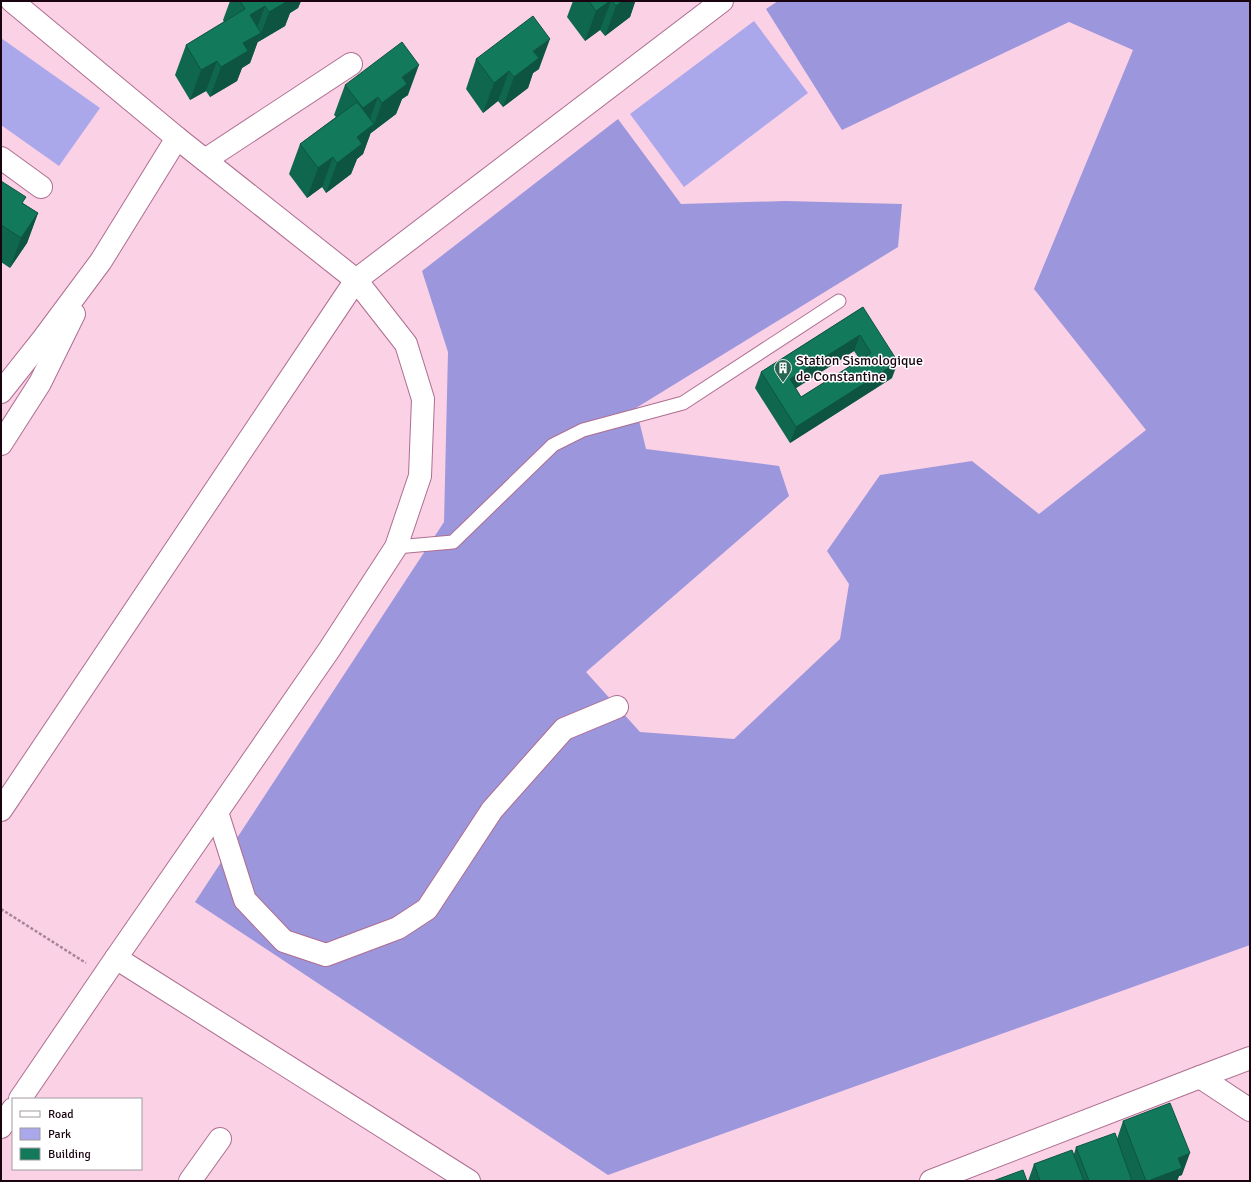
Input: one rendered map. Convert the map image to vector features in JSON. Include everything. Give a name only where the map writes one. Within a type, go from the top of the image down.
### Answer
[{"type":"street","points":[[12,1],[177,138],[356,280],[406,344],[423,399],[420,476],[396,547],[329,650],[110,966],[21,1098]]},
{"type":"street","points":[[1,810],[356,280],[722,1]]},
{"type":"street","points":[[205,160],[351,64]]},
{"type":"street","points":[[1,392],[43,339],[101,261],[177,138]]},
{"type":"street","points":[[1,158],[41,187]]},
{"type":"street","points":[[1,444],[40,384],[101,261]]},
{"type":"street","points":[[217,812],[245,900],[284,941],[326,955],[398,928],[427,909],[492,810],[564,729],[617,707]]},
{"type":"street","points":[[110,966],[470,1181]]},
{"type":"street","points":[[931,1181],[1250,1058]]},
{"type":"street","points":[[1200,1077],[1250,1110]]},
{"type":"street","points":[[1,1127],[12,1110]]},
{"type":"street","points":[[190,1181],[220,1139]]},
{"type":"lane","points":[[396,547],[453,542],[553,445],[583,430],[683,403],[839,301]]},
{"type":"path","points":[[1,909],[110,966]]},
{"type":"green space","points":[[754,21],[808,93],[684,187],[630,114]]},
{"type":"green space","points":[[1,38],[100,108],[59,166],[1,125]]},
{"type":"shaded area","points":[[778,1],[1250,1],[1250,945],[608,1175],[195,902],[444,522],[448,352],[422,271],[618,119],[681,204],[785,201],[902,204],[898,247],[636,408],[646,449],[779,466],[789,496],[586,672],[640,732],[734,739],[840,639],[849,584],[827,551],[880,475],[972,461],[1039,514],[1146,430],[1034,289],[1133,50],[1069,22],[842,130],[766,9]]},
{"type":"building","points":[[240,1],[288,1],[269,12],[265,6],[250,15],[261,33],[243,43],[248,51],[221,67],[217,61],[201,70],[186,45],[245,9]]},
{"type":"building","points":[[589,1],[610,1],[596,11]]},
{"type":"building","points":[[612,1],[622,1],[616,6]]},
{"type":"building","points":[[533,16],[550,39],[533,51],[539,58],[514,77],[509,71],[494,83],[476,59]]},
{"type":"building","points":[[402,42],[419,65],[402,77],[407,84],[382,103],[378,97],[363,108],[345,85]]},
{"type":"building","points":[[357,102],[374,124],[357,137],[362,144],[337,163],[333,157],[318,168],[300,144]]},
{"type":"building","points":[[1,181],[26,197],[22,203],[38,213],[21,238],[1,225]]},
{"type":"building","points":[[863,307],[898,362],[796,427],[761,372]],"holes":[[[860,335],[871,353],[801,397],[790,379]]]},
{"type":"building","points":[[1170,1103],[1190,1153],[1178,1158],[1182,1168],[1146,1181],[1123,1121]]},
{"type":"building","points":[[1115,1133],[1132,1181],[1089,1181],[1076,1147]]},
{"type":"building","points":[[1072,1150],[1084,1181],[1040,1181],[1034,1164]]},
{"type":"building","points":[[1023,1170],[1027,1181],[993,1181]]},
{"type":"place","name":"Station Sismologique de Constantine","points":[[783,383]]}]
